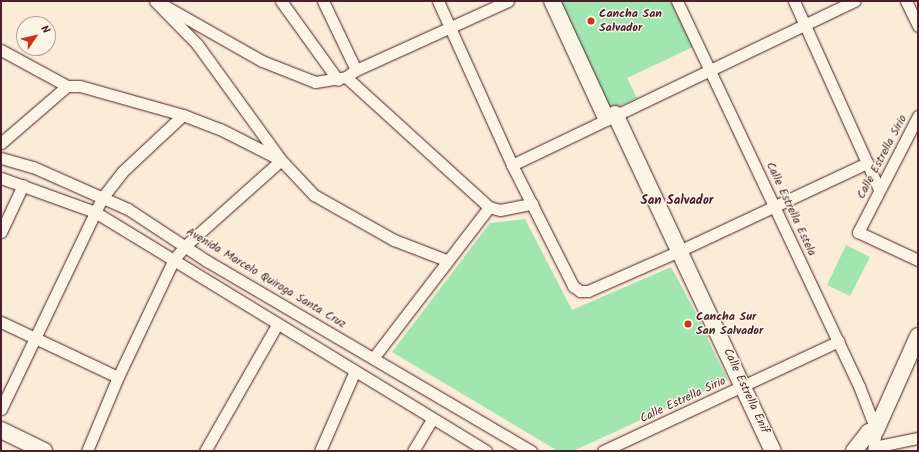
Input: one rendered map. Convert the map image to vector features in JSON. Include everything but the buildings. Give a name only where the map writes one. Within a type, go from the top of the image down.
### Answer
[{"type":"street","points":[[155,1],[262,61],[315,82],[342,79],[356,70],[508,1]]},
{"type":"street","points":[[155,1],[197,44],[281,160],[314,195],[394,240],[446,260]]},
{"type":"street","points":[[281,1],[342,79],[489,207],[500,210],[532,204]]},
{"type":"street","points":[[323,1],[356,70]]},
{"type":"street","points":[[438,1],[512,165],[573,286],[580,291],[588,291],[679,252],[774,205],[867,163]]},
{"type":"street","name":"Calle Estrella Enif","points":[[552,1],[679,252],[744,386],[773,451]]},
{"type":"street","name":"Calle Estrella Estela","points":[[677,1],[839,341],[876,430]]},
{"type":"street","points":[[794,1],[879,189]]},
{"type":"street","points":[[512,165],[610,116],[855,1]]},
{"type":"street","points":[[906,1],[918,26]]},
{"type":"street","points":[[1,50],[66,86],[80,86],[183,115],[220,129],[281,160]]},
{"type":"street","points":[[1,143],[66,86]]},
{"type":"street","points":[[1,409],[33,338],[102,198],[122,172],[183,115]]},
{"type":"street","name":"Calle Estrella Sirio","points":[[918,116],[858,232],[918,260]]},
{"type":"street","name":"Avenida Marcelo Quiroga Santa Cruz","points":[[1,158],[33,167],[128,209],[186,245],[207,261],[374,357],[531,451]]},
{"type":"street","points":[[87,451],[118,378],[174,259],[186,245],[281,160]]},
{"type":"street","points":[[1,178],[95,212],[174,259],[277,325],[486,451]]},
{"type":"street","points":[[1,232],[23,185]]},
{"type":"street","points":[[374,357],[446,260],[489,207]]},
{"type":"street","points":[[1,322],[118,378]]},
{"type":"street","points":[[205,451],[277,325]]},
{"type":"street","points":[[918,336],[876,430],[873,449],[918,438]]},
{"type":"street","name":"Calle Estrella Sirio","points":[[603,451],[839,341]]},
{"type":"street","points":[[320,451],[355,371]]},
{"type":"street","points":[[413,451],[432,419]]},
{"type":"street","points":[[1,430],[44,451]]},
{"type":"street","points":[[854,451],[869,432],[876,430]]},
{"type":"green space","points":[[558,1],[671,1],[693,47],[627,78],[637,98],[609,111]]},
{"type":"green space","points":[[525,219],[572,310],[671,267],[709,337],[707,338],[728,380],[573,451],[558,451],[392,352],[490,223]]},
{"type":"green space","points":[[846,245],[870,257],[850,296],[827,285]]},
{"type":"place","name":"Cancha San Salvador","points":[[591,21]]},
{"type":"place","name":"Cancha Sur San Salvador","points":[[688,324]]},
{"type":"district","name":"San Salvador","points":[[677,201]]}]
